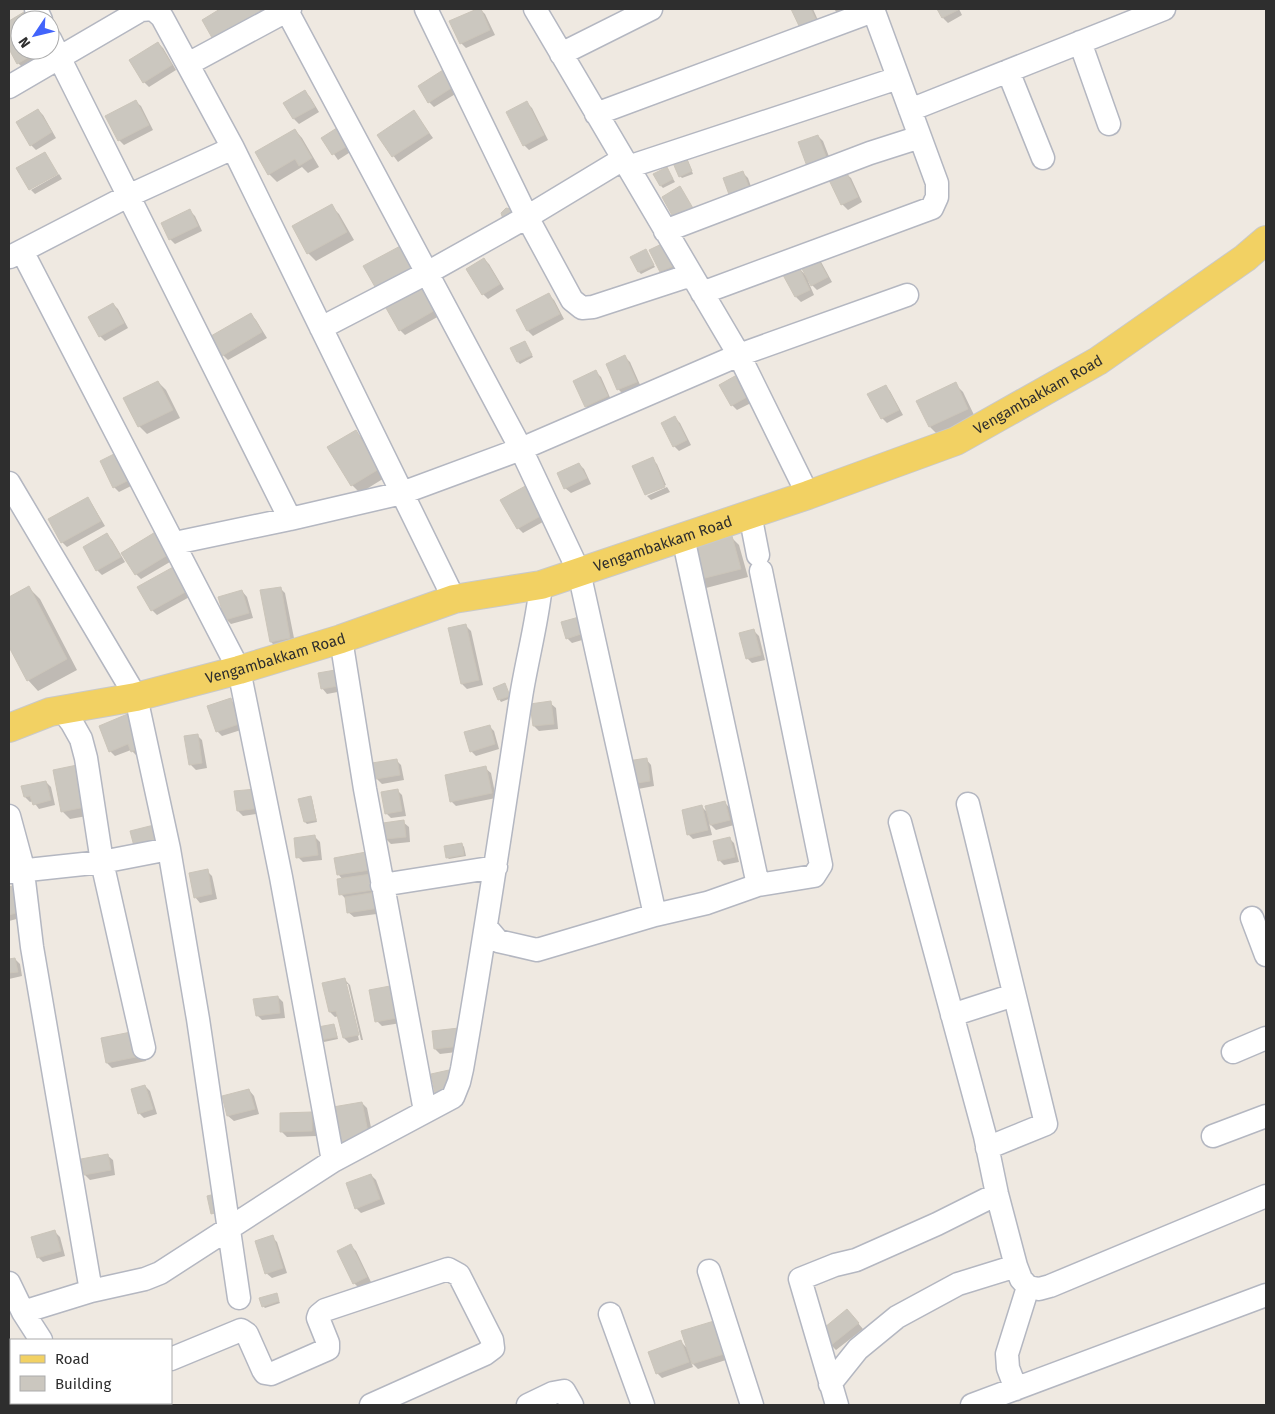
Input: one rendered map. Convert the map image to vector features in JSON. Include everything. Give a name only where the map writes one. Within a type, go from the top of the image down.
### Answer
[{"type":"main road","name":"Vengambakkam Road","points":[[9,728],[50,712],[136,697],[239,670],[341,639],[454,599],[541,585],[808,495],[956,441],[1098,361],[1245,258],[1266,240]]},
{"type":"street","points":[[188,64],[288,9],[521,449],[579,572],[655,914]]},
{"type":"street","points":[[426,9],[526,217],[572,300],[582,308],[697,284],[932,208],[937,197],[937,183],[873,10],[596,114]]},
{"type":"street","points":[[534,9],[739,355],[808,495]]},
{"type":"street","points":[[561,54],[651,9]]},
{"type":"street","points":[[910,110],[1080,42],[1132,15],[1164,9]]},
{"type":"street","points":[[60,46],[141,10],[153,10],[162,17],[233,148],[454,599]]},
{"type":"street","points":[[1080,42],[1110,124]]},
{"type":"street","points":[[9,87],[41,60]]},
{"type":"street","points":[[60,60],[290,519]]},
{"type":"street","points":[[1008,71],[1043,158]]},
{"type":"street","points":[[321,328],[427,273],[625,163],[898,78]]},
{"type":"street","points":[[665,231],[870,153],[920,137]]},
{"type":"street","points":[[233,148],[128,196],[16,254],[175,544],[239,670],[281,877],[333,1161]]},
{"type":"street","points":[[175,544],[402,493],[521,449],[739,355],[907,295]]},
{"type":"street","points":[[9,483],[136,697],[169,849],[198,1019],[239,1298]]},
{"type":"street","points":[[487,928],[498,941],[537,950],[655,914],[707,903],[758,885],[814,876],[821,866],[750,514]]},
{"type":"street","points":[[683,537],[758,885]]},
{"type":"street","points":[[23,1312],[91,1291],[145,1279],[160,1273],[333,1161],[453,1097],[460,1082],[487,928],[522,694],[538,615],[541,585]]},
{"type":"street","points":[[341,639],[382,885],[425,1111]]},
{"type":"street","points":[[62,710],[72,723],[86,758],[102,862],[144,1048]]},
{"type":"street","points":[[968,804],[1046,1124],[986,1148]]},
{"type":"street","points":[[9,816],[22,864],[16,872],[32,947],[91,1291]]},
{"type":"street","points":[[900,822],[952,1015],[996,1194],[1021,1280],[1028,1287],[1039,1289],[1050,1286],[1266,1196]]},
{"type":"street","points":[[16,872],[102,862],[169,849]]},
{"type":"street","points":[[382,885],[496,867]]},
{"type":"street","points":[[1252,918],[1266,955]]},
{"type":"street","points":[[952,1015],[1014,995]]},
{"type":"street","points":[[1233,1052],[1266,1038]]},
{"type":"street","points":[[1213,1136],[1266,1116]]},
{"type":"street","points":[[836,1405],[800,1279],[856,1260],[937,1224],[996,1194]]},
{"type":"street","points":[[830,1384],[858,1349],[897,1317],[958,1284],[1016,1266]]},
{"type":"street","points":[[172,1359],[240,1330],[247,1334],[265,1373],[271,1374],[328,1349],[328,1343],[318,1318],[325,1310],[448,1269],[454,1271],[459,1275],[492,1340],[493,1348],[485,1354],[371,1405]]},
{"type":"street","points":[[709,1271],[752,1405]]},
{"type":"street","points":[[9,1283],[23,1312],[40,1339]]},
{"type":"street","points":[[1016,1389],[1008,1368],[1007,1354],[1028,1287]]},
{"type":"street","points":[[972,1405],[1266,1295]]},
{"type":"street","points":[[610,1314],[643,1405]]},
{"type":"street","points":[[528,1405],[552,1393],[564,1391],[572,1405]]},
{"type":"building","points":[[220,9],[259,9],[262,15],[215,43],[202,20]]},
{"type":"building","points":[[481,9],[490,30],[460,44],[449,21]]},
{"type":"building","points":[[791,9],[811,9],[817,22],[801,30]]},
{"type":"building","points":[[937,9],[957,9],[958,10],[942,18]]},
{"type":"building","points":[[10,20],[10,51],[9,49]]},
{"type":"building","points":[[158,42],[172,65],[143,83],[129,60]]},
{"type":"building","points":[[15,60],[24,60],[17,64]]},
{"type":"building","points":[[443,70],[453,87],[428,103],[418,86]]},
{"type":"building","points":[[305,90],[315,107],[293,119],[283,103]]},
{"type":"building","points":[[136,100],[149,125],[118,141],[105,116]]},
{"type":"building","points":[[527,101],[544,135],[523,146],[506,112]]},
{"type":"building","points":[[38,109],[52,132],[30,146],[16,122]]},
{"type":"building","points":[[414,110],[429,133],[392,157],[377,135]]},
{"type":"building","points":[[340,126],[351,144],[332,155],[321,138]]},
{"type":"building","points":[[295,129],[312,158],[299,166],[295,159],[268,175],[255,152]]},
{"type":"building","points":[[818,135],[828,162],[808,169],[798,142]]},
{"type":"building","points":[[45,152],[58,174],[29,190],[16,168]]},
{"type":"building","points":[[686,157],[692,171],[679,177],[673,163]]},
{"type":"building","points":[[667,167],[673,179],[660,186],[653,174]]},
{"type":"building","points":[[743,171],[751,193],[731,200],[723,178]]},
{"type":"building","points":[[846,171],[858,197],[841,205],[829,180]]},
{"type":"building","points":[[680,186],[697,215],[678,226],[662,197]]},
{"type":"building","points":[[332,204],[347,232],[307,254],[292,226]]},
{"type":"building","points":[[506,208],[511,209],[514,214],[503,219],[501,213]]},
{"type":"building","points":[[190,209],[198,226],[169,240],[161,223]]},
{"type":"building","points":[[668,241],[678,264],[660,272],[649,250]]},
{"type":"building","points":[[404,244],[419,270],[378,292],[363,266]]},
{"type":"building","points":[[646,249],[654,265],[638,272],[630,257]]},
{"type":"building","points":[[815,254],[828,277],[811,286],[799,263]]},
{"type":"building","points":[[484,258],[500,284],[482,295],[466,269]]},
{"type":"building","points":[[799,267],[810,290],[795,297],[783,275]]},
{"type":"building","points":[[424,287],[437,309],[399,331],[386,308]]},
{"type":"building","points":[[549,293],[560,314],[527,331],[516,310]]},
{"type":"building","points":[[113,303],[124,323],[99,337],[88,317]]},
{"type":"building","points":[[251,313],[262,332],[222,356],[211,336]]},
{"type":"building","points":[[525,341],[532,355],[517,362],[510,348]]},
{"type":"building","points":[[625,355],[637,382],[617,390],[606,364]]},
{"type":"building","points":[[596,370],[608,396],[585,407],[573,381]]},
{"type":"building","points":[[735,376],[747,397],[731,406],[719,385]]},
{"type":"building","points":[[158,381],[173,410],[138,427],[123,398]]},
{"type":"building","points":[[956,382],[968,409],[929,427],[916,401]]},
{"type":"building","points":[[886,385],[899,410],[881,419],[867,394]]},
{"type":"building","points":[[675,416],[687,440],[673,447],[661,423]]},
{"type":"building","points":[[356,430],[379,469],[351,486],[327,447]]},
{"type":"building","points":[[118,452],[131,479],[113,488],[100,461]]},
{"type":"building","points":[[653,457],[665,487],[645,495],[632,466]]},
{"type":"building","points":[[579,463],[587,478],[564,489],[557,473]]},
{"type":"building","points":[[529,484],[546,513],[517,529],[500,500]]},
{"type":"building","points":[[88,497],[101,521],[61,543],[48,519]]},
{"type":"building","points":[[157,531],[171,553],[135,575],[121,553]]},
{"type":"building","points":[[107,533],[121,557],[96,571],[83,547]]},
{"type":"building","points":[[732,536],[741,569],[697,580],[688,547]]},
{"type":"building","points":[[175,566],[189,590],[151,611],[137,587]]},
{"type":"building","points":[[29,586],[67,659],[27,681],[9,647],[9,597]]},
{"type":"building","points":[[281,587],[290,638],[270,642],[260,590]]},
{"type":"building","points":[[242,590],[249,613],[225,620],[218,597]]},
{"type":"building","points":[[579,617],[584,633],[566,639],[561,622]]},
{"type":"building","points":[[466,624],[479,680],[461,684],[448,628]]},
{"type":"building","points":[[754,629],[761,655],[746,659],[739,633]]},
{"type":"building","points":[[341,669],[344,685],[321,689],[318,673]]},
{"type":"building","points":[[505,683],[510,696],[498,700],[493,688]]},
{"type":"building","points":[[231,698],[239,724],[216,732],[207,706]]},
{"type":"building","points":[[551,701],[554,724],[533,726],[530,704]]},
{"type":"building","points":[[130,713],[144,747],[131,752],[128,744],[109,752],[99,726]]},
{"type":"building","points":[[490,725],[495,744],[470,752],[464,732]]},
{"type":"building","points":[[198,734],[202,763],[189,765],[184,736]]},
{"type":"building","points":[[647,758],[650,781],[631,784],[628,761]]},
{"type":"building","points":[[397,759],[400,775],[376,779],[372,763]]},
{"type":"building","points":[[82,764],[90,806],[61,812],[53,770]]},
{"type":"building","points":[[486,766],[492,793],[450,802],[445,775]]},
{"type":"building","points":[[46,781],[51,800],[33,805],[30,796],[24,797],[21,786]]},
{"type":"building","points":[[256,789],[259,808],[237,811],[234,791]]},
{"type":"building","points":[[398,789],[402,811],[385,814],[381,792]]},
{"type":"building","points":[[311,796],[316,820],[304,822],[298,799]]},
{"type":"building","points":[[725,801],[730,820],[710,825],[705,806]]},
{"type":"building","points":[[702,805],[708,830],[687,835],[682,810]]},
{"type":"building","points":[[404,820],[406,837],[385,839],[383,823]]},
{"type":"building","points":[[154,825],[159,844],[135,850],[130,831]]},
{"type":"building","points":[[315,835],[318,855],[296,858],[294,838]]},
{"type":"building","points":[[730,837],[735,857],[718,861],[713,841]]},
{"type":"building","points":[[462,843],[464,855],[446,858],[444,846]]},
{"type":"building","points":[[366,852],[370,870],[337,875],[334,858]]},
{"type":"building","points":[[208,869],[212,894],[194,898],[189,873]]},
{"type":"building","points":[[371,874],[373,890],[339,895],[337,879]]},
{"type":"building","points":[[16,885],[23,911],[9,915],[9,887]]},
{"type":"building","points":[[377,892],[379,908],[347,913],[345,897]]},
{"type":"building","points":[[15,958],[18,972],[9,973],[9,959]]},
{"type":"building","points":[[345,978],[359,1035],[343,1038],[336,1011],[329,1012],[322,983]]},
{"type":"building","points":[[390,986],[397,1018],[375,1022],[369,990]]},
{"type":"building","points":[[278,996],[280,1013],[256,1016],[253,999]]},
{"type":"building","points":[[334,1024],[337,1037],[321,1040],[318,1027]]},
{"type":"building","points":[[459,1028],[461,1046],[434,1049],[432,1031]]},
{"type":"building","points":[[136,1031],[141,1056],[106,1063],[101,1038]]},
{"type":"building","points":[[449,1070],[453,1089],[435,1093],[431,1074]]},
{"type":"building","points":[[145,1085],[153,1109],[138,1114],[131,1089]]},
{"type":"building","points":[[249,1089],[255,1109],[227,1116],[222,1096]]},
{"type":"building","points":[[362,1102],[369,1137],[340,1143],[333,1107]]},
{"type":"building","points":[[312,1112],[312,1131],[280,1132],[280,1113]]},
{"type":"building","points":[[108,1154],[111,1170],[84,1175],[81,1159]]},
{"type":"building","points":[[371,1174],[380,1199],[355,1209],[346,1183]]},
{"type":"building","points":[[215,1194],[219,1212],[211,1214],[207,1196]]},
{"type":"building","points":[[55,1230],[61,1251],[37,1258],[31,1237]]},
{"type":"building","points":[[273,1235],[283,1268],[265,1274],[255,1241]]},
{"type":"building","points":[[351,1244],[367,1277],[353,1284],[337,1251]]},
{"type":"building","points":[[277,1293],[279,1301],[262,1307],[259,1298]]},
{"type":"building","points":[[847,1309],[859,1323],[830,1346],[819,1332]]},
{"type":"building","points":[[714,1321],[724,1354],[692,1364],[681,1331]]},
{"type":"building","points":[[681,1340],[689,1362],[656,1374],[648,1352]]}]
